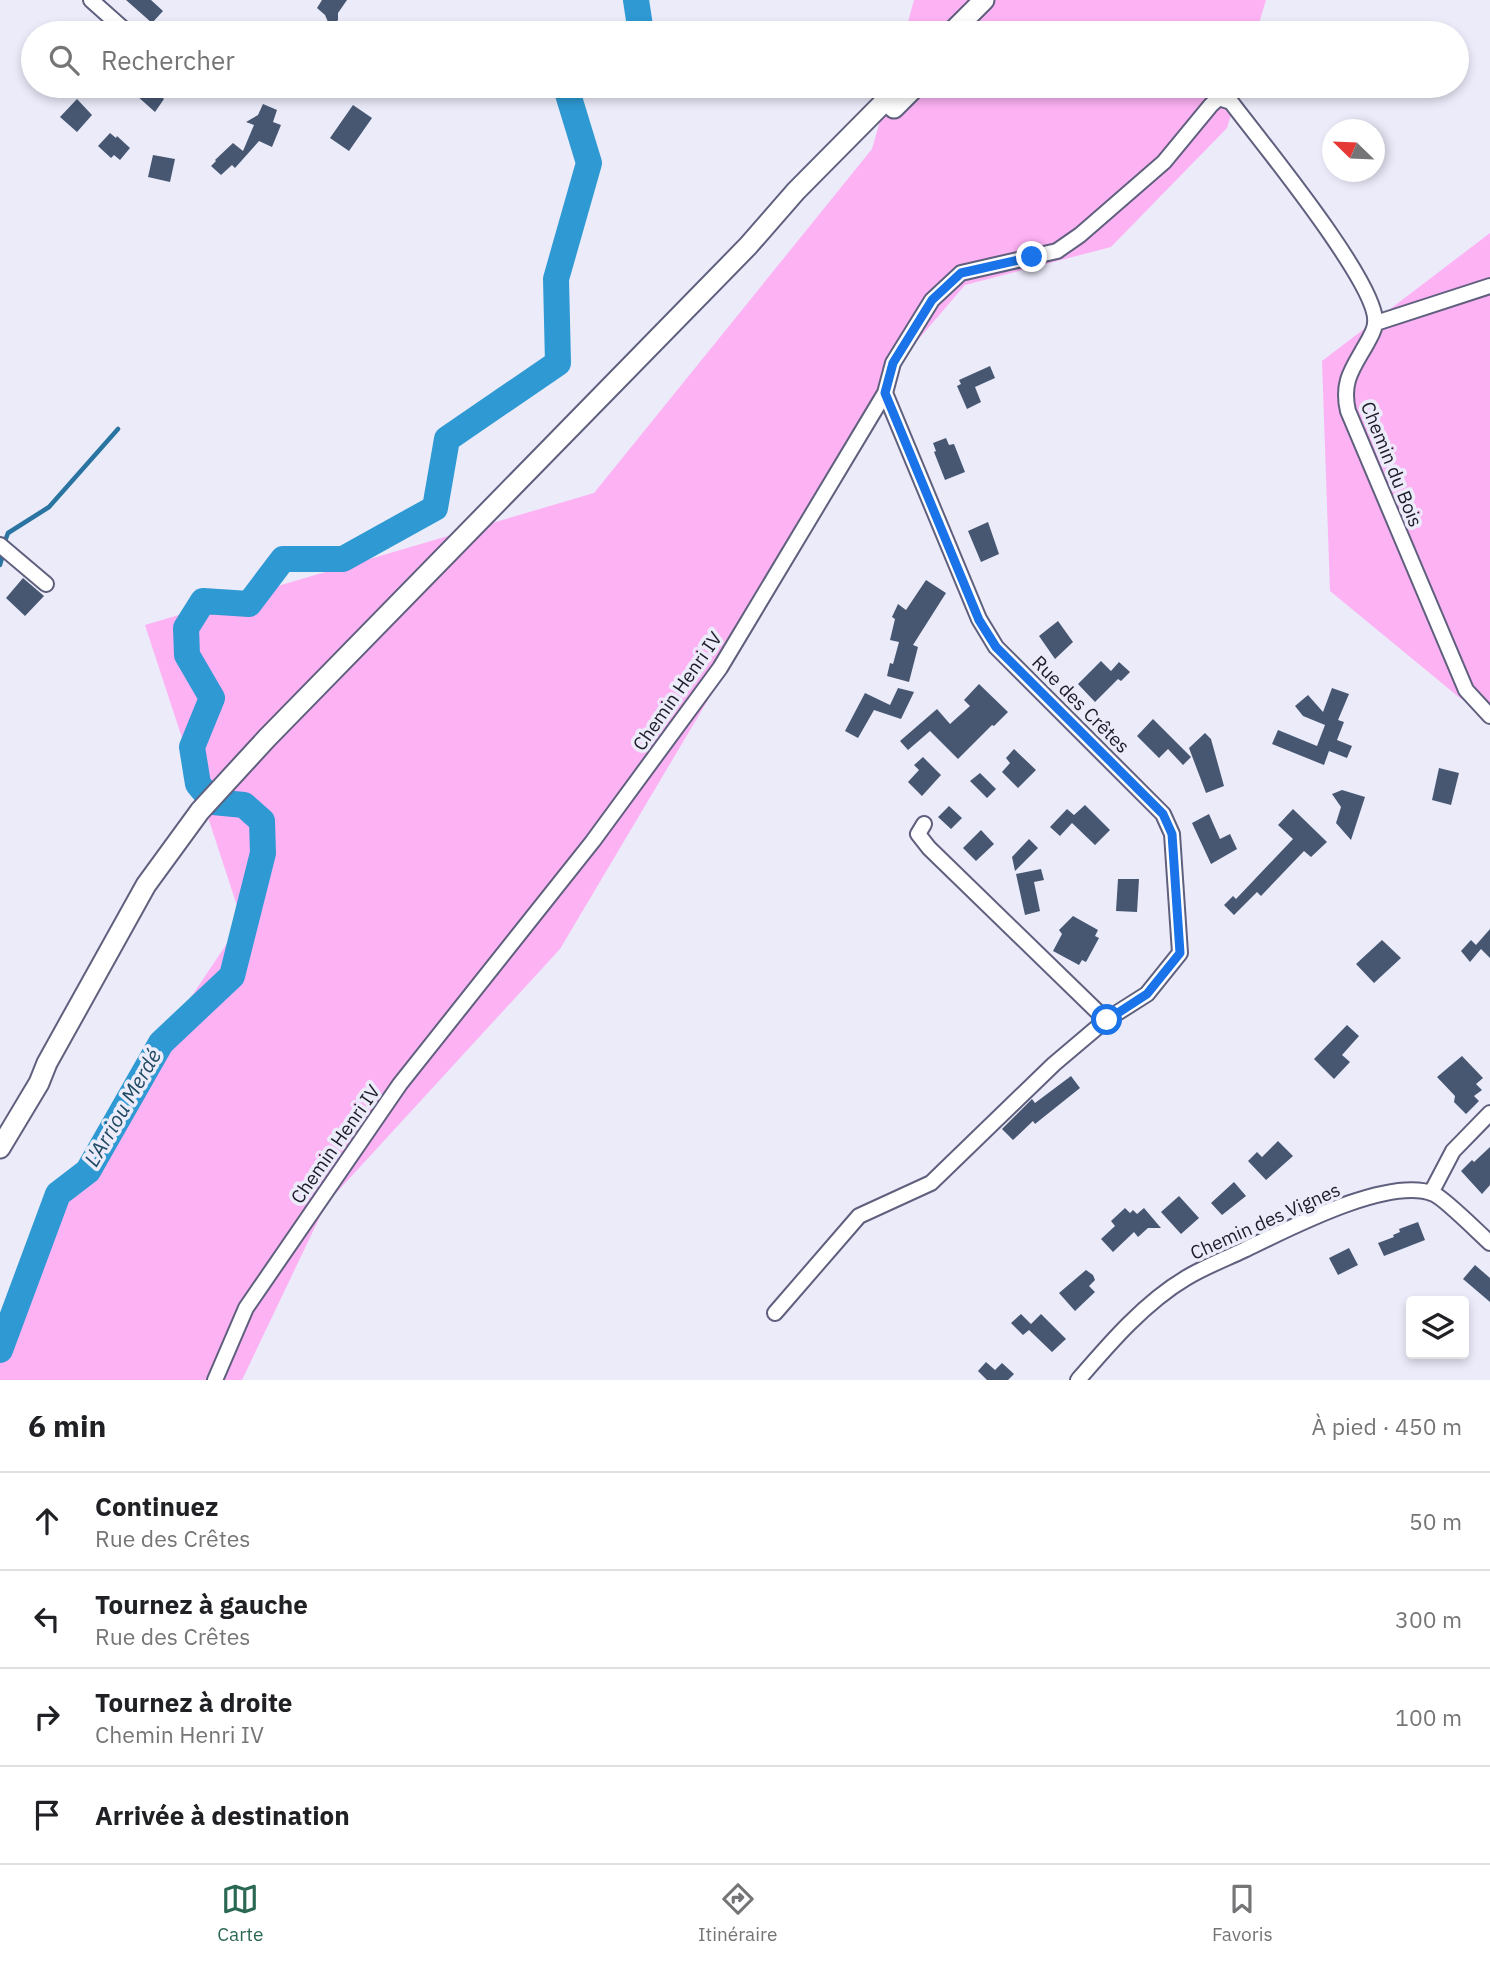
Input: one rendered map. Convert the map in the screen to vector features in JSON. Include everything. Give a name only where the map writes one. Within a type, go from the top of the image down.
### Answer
[{"type":"main road","points":[[963,21],[984,0]]},
{"type":"main road","points":[[980,21],[1000,0]]},
{"type":"main road","points":[[0,1148],[39,1083],[47,1063],[146,885],[200,811],[223,784],[748,246],[796,191],[888,98]]},
{"type":"main road","points":[[748,246],[807,197],[904,98]]},
{"type":"main road","points":[[0,1128],[31,1081],[47,1063]]},
{"type":"street","points":[[91,0],[115,21]]},
{"type":"street","name":"Chemin Henri IV","points":[[215,1380],[246,1308],[400,1084],[593,841],[720,668],[885,393],[893,363],[932,300],[961,273],[1057,251],[1107,213],[1164,162],[1219,98],[1231,102],[1361,279],[1374,307],[1376,323]]},
{"type":"street","points":[[1376,323],[1490,286]]},
{"type":"street","name":"Chemin du Bois","points":[[1376,323],[1348,377],[1344,395],[1348,411],[1466,690],[1490,716]]},
{"type":"street","name":"Rue des Crêtes","points":[[775,1313],[859,1216],[931,1182],[1054,1064],[1107,1020],[1147,994],[1180,953],[1172,834],[1163,814],[1144,792],[1081,734],[996,647],[979,620],[885,393]]},
{"type":"street","points":[[0,545],[46,584]]},
{"type":"street","points":[[924,824],[918,834],[929,848],[1107,1020]]},
{"type":"street","points":[[1490,1113],[1453,1151],[1431,1193],[1490,1243]]},
{"type":"street","name":"Chemin des Vignes","points":[[1078,1380],[1107,1346],[1154,1302],[1185,1278],[1310,1218],[1363,1199],[1408,1190],[1431,1193]]},
{"type":"shaded area","points":[[914,0],[1266,0],[1260,21],[908,21]]},
{"type":"shaded area","points":[[887,98],[1236,98],[1227,128],[1111,247],[965,285],[905,355],[879,412],[560,949],[326,1204],[242,1380],[0,1380],[0,1315],[96,1139],[242,921],[145,625],[594,493],[872,149]]},
{"type":"shaded area","points":[[1490,233],[1490,717],[1460,698],[1330,591],[1322,361]]},
{"type":"building","points":[[126,0],[151,0],[163,11],[154,21],[150,21]]},
{"type":"building","points":[[322,0],[347,0],[338,13],[337,21],[328,21],[317,8]]},
{"type":"building","points":[[139,98],[164,99],[155,112]]},
{"type":"building","points":[[77,99],[92,115],[77,132],[60,117]]},
{"type":"building","points":[[263,104],[277,110],[273,122],[281,125],[272,147],[259,141],[235,168],[232,165],[221,175],[211,166],[233,143],[243,151],[254,125],[246,122],[258,115]]},
{"type":"building","points":[[353,105],[372,118],[349,151],[330,138]]},
{"type":"building","points":[[110,133],[130,148],[120,160],[114,155],[111,158],[98,146]]},
{"type":"building","points":[[153,155],[175,159],[170,182],[148,177]]},
{"type":"building","points":[[990,366],[995,378],[975,387],[981,402],[967,409],[957,386],[961,384],[959,380]]},
{"type":"building","points":[[946,438],[949,445],[954,444],[965,472],[945,480],[933,443]]},
{"type":"building","points":[[988,522],[999,554],[981,562],[968,531]]},
{"type":"building","points":[[23,578],[44,596],[25,616],[6,598]]},
{"type":"building","points":[[926,580],[946,593],[913,645],[918,647],[909,682],[887,676],[899,642],[890,640],[895,619],[892,617],[898,604],[906,610]]},
{"type":"building","points":[[1058,621],[1073,642],[1055,659],[1039,636]]},
{"type":"building","points":[[1101,661],[1111,671],[1119,662],[1130,672],[1121,681],[1118,679],[1095,702],[1078,684]]},
{"type":"building","points":[[979,684],[1008,712],[958,759],[930,731],[908,750],[900,741],[937,709],[950,724],[970,706],[964,700]]},
{"type":"building","points":[[898,688],[914,692],[901,719],[874,710],[858,738],[845,731],[865,693],[890,705]]},
{"type":"building","points":[[1332,688],[1349,694],[1338,720],[1344,722],[1337,740],[1352,746],[1347,758],[1329,751],[1324,765],[1272,744],[1278,730],[1317,746],[1325,725],[1303,716],[1295,706],[1308,695],[1323,712]]},
{"type":"building","points":[[1153,719],[1191,757],[1183,765],[1168,749],[1159,758],[1137,736]]},
{"type":"building","points":[[1205,733],[1211,739],[1224,786],[1206,793],[1189,748]]},
{"type":"building","points":[[1014,749],[1036,770],[1018,788],[1002,772],[1010,763],[1006,758]]},
{"type":"building","points":[[923,757],[941,775],[922,796],[908,782],[919,770],[914,765]]},
{"type":"building","points":[[1439,768],[1459,773],[1451,805],[1432,800]]},
{"type":"building","points":[[980,773],[996,789],[987,798],[970,781]]},
{"type":"building","points":[[1342,790],[1365,797],[1351,840],[1336,823],[1341,807],[1332,794]]},
{"type":"building","points":[[1085,805],[1110,830],[1095,845],[1072,823],[1060,836],[1050,827],[1067,809],[1074,815]]},
{"type":"building","points":[[949,806],[962,818],[951,829],[938,817]]},
{"type":"building","points":[[1293,809],[1327,842],[1311,857],[1304,851],[1261,896],[1257,892],[1234,915],[1224,905],[1233,896],[1236,899],[1293,839],[1278,825]]},
{"type":"building","points":[[1209,814],[1220,839],[1230,834],[1237,849],[1211,864],[1192,823]]},
{"type":"building","points":[[981,830],[994,844],[976,861],[963,848]]},
{"type":"building","points":[[1029,839],[1038,848],[1015,871],[1012,857]]},
{"type":"building","points":[[1041,869],[1044,880],[1034,882],[1040,911],[1025,915],[1016,874]]},
{"type":"building","points":[[1118,879],[1139,879],[1137,912],[1116,911]]},
{"type":"building","points":[[1073,916],[1098,930],[1095,936],[1099,938],[1086,962],[1082,960],[1079,965],[1053,951],[1062,934],[1059,930]]},
{"type":"building","points":[[1490,929],[1490,958],[1481,949],[1470,962],[1461,951],[1471,940],[1476,945]]},
{"type":"building","points":[[1382,940],[1401,958],[1374,983],[1356,964]]},
{"type":"building","points":[[1347,1025],[1359,1036],[1342,1055],[1350,1062],[1334,1079],[1314,1059]]},
{"type":"building","points":[[1462,1056],[1483,1078],[1476,1084],[1482,1090],[1474,1096],[1479,1101],[1466,1114],[1454,1102],[1455,1096],[1437,1077]]},
{"type":"building","points":[[1071,1076],[1080,1088],[1035,1124],[1033,1121],[1013,1140],[1002,1129],[1032,1099],[1035,1103]]},
{"type":"building","points":[[1278,1141],[1293,1156],[1266,1180],[1248,1161],[1257,1152],[1262,1157]]},
{"type":"building","points":[[1490,1147],[1490,1185],[1482,1194],[1461,1171]]},
{"type":"building","points":[[1234,1182],[1246,1196],[1222,1215],[1211,1203]]},
{"type":"building","points":[[1179,1196],[1199,1218],[1181,1234],[1161,1212]]},
{"type":"building","points":[[1125,1208],[1130,1213],[1133,1210],[1137,1214],[1144,1208],[1161,1228],[1148,1228],[1138,1237],[1134,1232],[1113,1252],[1101,1239],[1115,1226],[1111,1221]]},
{"type":"building","points":[[1418,1222],[1425,1240],[1384,1256],[1378,1243],[1394,1237],[1393,1235],[1400,1232],[1399,1229]]},
{"type":"building","points":[[1349,1248],[1358,1265],[1338,1275],[1329,1258]]},
{"type":"building","points":[[1475,1265],[1490,1278],[1490,1302],[1463,1279]]},
{"type":"building","points":[[1086,1270],[1093,1275],[1095,1280],[1089,1286],[1095,1292],[1075,1311],[1059,1293]]},
{"type":"building","points":[[1021,1314],[1031,1324],[1041,1314],[1066,1339],[1052,1352],[1029,1330],[1023,1335],[1011,1323]]},
{"type":"building","points":[[986,1362],[995,1370],[1002,1363],[1014,1374],[1008,1380],[987,1380],[978,1371]]},
{"type":"waterway","name":"L'Arriou Merdé","points":[[636,0],[639,21]]},
{"type":"waterway","name":"L'Arriou Merdé","points":[[0,1350],[58,1194],[88,1171],[161,1043],[232,976],[263,853],[262,821],[244,805],[213,802],[198,784],[192,747],[212,698],[187,655],[186,628],[203,601],[249,604],[283,559],[343,559],[435,508],[447,439],[558,363],[556,279],[589,163],[569,98]]},
{"type":"waterway","points":[[5,541],[8,533],[49,507],[118,429]]},
{"type":"waterway","points":[[0,565],[2,558]]},
{"type":"route","points":[[1032,257],[961,273],[932,300],[893,363],[885,393],[979,620],[996,647],[1081,734],[1144,792],[1163,814],[1172,834],[1180,953],[1147,994],[1107,1020]]}]
